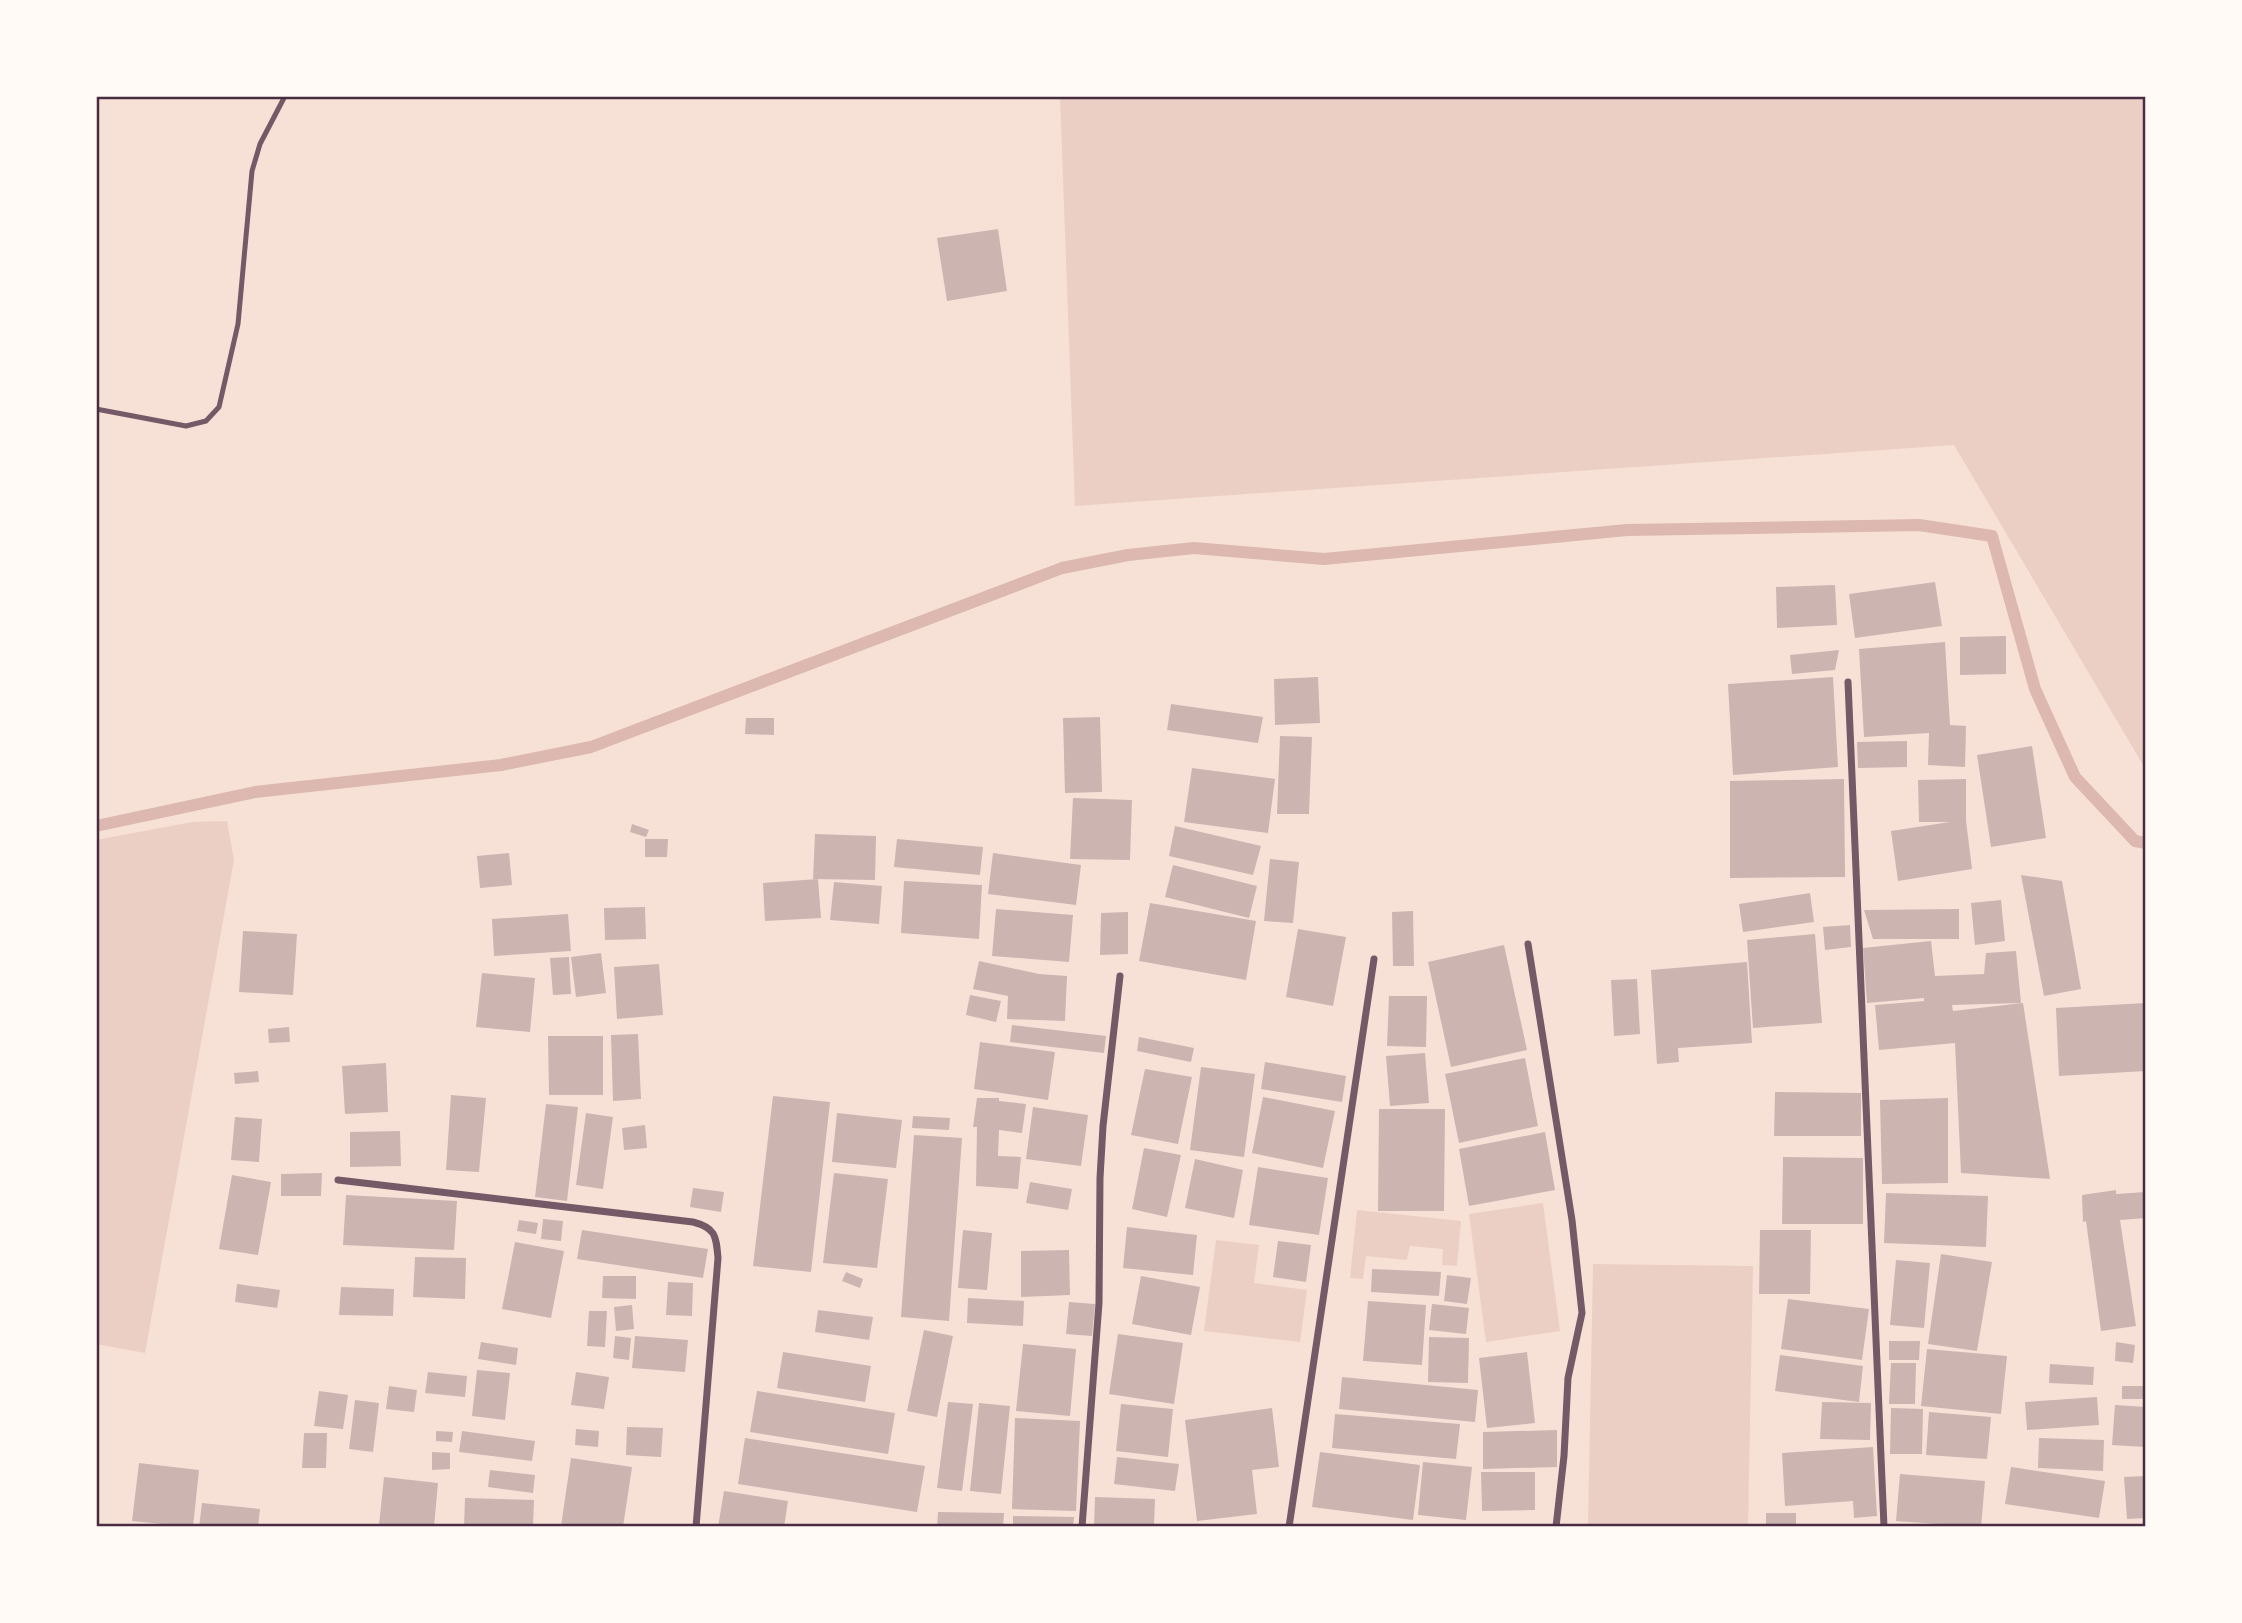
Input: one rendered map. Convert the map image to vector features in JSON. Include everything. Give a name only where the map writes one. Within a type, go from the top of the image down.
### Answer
[{"type":"street","points":[[1848,682],[1884,1527]]},
{"type":"street","points":[[1528,944],[1572,1220],[1582,1313],[1568,1378],[1564,1456],[1556,1527]]},
{"type":"street","points":[[1289,1527],[1374,959]]},
{"type":"street","points":[[1082,1527],[1099,1303],[1103,1126],[1120,976]]},
{"type":"street","points":[[338,1180],[693,1222],[707,1226],[716,1236],[718,1258],[696,1527]]},
{"type":"lane","points":[[96,409],[186,426],[206,421],[219,407],[238,324],[252,171],[260,144],[285,96]]},
{"type":"shaded area","points":[[1060,96],[2146,96],[2146,770],[1954,445],[1075,506]]},
{"type":"shaded area","points":[[227,821],[234,860],[145,1353],[96,1344],[96,840],[192,822]]},
{"type":"shaded area","points":[[1543,1203],[1560,1331],[1486,1342],[1469,1214]]},
{"type":"shaded area","points":[[1357,1210],[1461,1221],[1457,1266],[1442,1265],[1443,1249],[1410,1246],[1407,1260],[1366,1256],[1363,1279],[1350,1278]]},
{"type":"shaded area","points":[[1216,1240],[1259,1245],[1254,1283],[1307,1290],[1300,1342],[1204,1331]]},
{"type":"shaded area","points":[[1593,1264],[1753,1266],[1748,1527],[1588,1527]]},
{"type":"building","points":[[998,229],[1007,291],[947,301],[937,238]]},
{"type":"building","points":[[1935,582],[1942,626],[1855,638],[1849,594]]},
{"type":"building","points":[[1835,585],[1837,625],[1777,628],[1776,587]]},
{"type":"building","points":[[2006,636],[2006,674],[1960,675],[1960,637]]},
{"type":"building","points":[[1945,642],[1950,725],[1966,726],[1965,767],[1928,765],[1929,733],[1864,737],[1859,649]]},
{"type":"building","points":[[1839,650],[1835,670],[1792,674],[1790,655]]},
{"type":"building","points":[[1318,677],[1320,723],[1275,725],[1274,679]]},
{"type":"building","points":[[1833,677],[1838,767],[1733,775],[1728,684]]},
{"type":"building","points":[[1171,704],[1263,717],[1258,743],[1167,730]]},
{"type":"building","points":[[1100,717],[1102,792],[1065,793],[1063,718]]},
{"type":"building","points":[[746,718],[774,718],[774,735],[745,734]]},
{"type":"building","points":[[1280,736],[1312,737],[1309,814],[1277,814]]},
{"type":"building","points":[[1907,741],[1907,767],[1858,768],[1857,742]]},
{"type":"building","points":[[2032,746],[2046,838],[1991,847],[1977,755]]},
{"type":"building","points":[[1192,768],[1275,779],[1268,833],[1184,822]]},
{"type":"building","points":[[1844,779],[1845,877],[1730,878],[1730,781]]},
{"type":"building","points":[[1966,779],[1966,821],[1972,869],[1898,881],[1891,831],[1950,822],[1919,822],[1918,780]]},
{"type":"building","points":[[1073,798],[1132,800],[1130,860],[1070,859]]},
{"type":"building","points":[[632,824],[649,830],[646,837],[630,832]]},
{"type":"building","points":[[1175,826],[1261,846],[1253,875],[1169,856]]},
{"type":"building","points":[[815,834],[876,836],[875,880],[813,879]]},
{"type":"building","points":[[645,839],[668,839],[667,857],[645,857]]},
{"type":"building","points":[[897,839],[983,847],[980,875],[894,867]]},
{"type":"building","points":[[509,853],[512,885],[480,888],[477,856]]},
{"type":"building","points":[[993,853],[1081,865],[1076,905],[988,894]]},
{"type":"building","points":[[1270,859],[1299,862],[1293,923],[1264,921]]},
{"type":"building","points":[[1173,865],[1257,886],[1249,918],[1165,897]]},
{"type":"building","points":[[2021,875],[2062,881],[2081,989],[2044,996]]},
{"type":"building","points":[[818,879],[821,918],[765,921],[763,883]]},
{"type":"building","points":[[904,881],[982,885],[979,939],[901,933]]},
{"type":"building","points":[[834,882],[882,886],[879,924],[830,920]]},
{"type":"building","points":[[1810,893],[1814,922],[1743,932],[1739,904]]},
{"type":"building","points":[[2001,900],[2005,941],[1975,945],[1971,903]]},
{"type":"building","points":[[1150,903],[1256,921],[1246,980],[1139,961]]},
{"type":"building","points":[[645,907],[646,939],[605,940],[604,908]]},
{"type":"building","points":[[996,909],[1073,915],[1069,962],[992,956]]},
{"type":"building","points":[[1959,909],[1959,939],[1873,939],[1864,910]]},
{"type":"building","points":[[1413,911],[1414,966],[1393,966],[1392,912]]},
{"type":"building","points":[[1128,912],[1128,954],[1100,955],[1101,913]]},
{"type":"building","points":[[568,914],[571,951],[494,956],[492,919]]},
{"type":"building","points":[[1850,925],[1851,947],[1825,950],[1823,927]]},
{"type":"building","points":[[1298,929],[1346,937],[1333,1006],[1286,997]]},
{"type":"building","points":[[243,931],[297,934],[293,995],[239,992]]},
{"type":"building","points":[[1815,934],[1822,1023],[1753,1028],[1747,940]]},
{"type":"building","points":[[1931,941],[1935,976],[1984,974],[1986,953],[2016,951],[2021,1003],[1952,1005],[1953,1011],[2023,1003],[2050,1179],[1961,1173],[1955,1043],[1879,1050],[1875,1005],[1924,1001],[1924,998],[1867,1003],[1863,948]]},
{"type":"building","points":[[1504,945],[1527,1050],[1451,1067],[1428,962]]},
{"type":"building","points":[[601,953],[606,993],[576,997],[571,957]]},
{"type":"building","points":[[569,957],[571,994],[553,995],[550,958]]},
{"type":"building","points":[[979,961],[1039,974],[1067,976],[1065,1021],[1007,1019],[1008,996],[973,989]]},
{"type":"building","points":[[1747,962],[1752,1043],[1678,1048],[1679,1062],[1657,1064],[1651,970]]},
{"type":"building","points":[[659,964],[663,1015],[617,1019],[614,967]]},
{"type":"building","points":[[482,973],[535,978],[530,1032],[476,1027]]},
{"type":"building","points":[[1637,979],[1640,1034],[1614,1036],[1611,980]]},
{"type":"building","points":[[970,995],[1001,1001],[996,1022],[966,1015]]},
{"type":"building","points":[[1389,996],[1427,996],[1426,1047],[1387,1046]]},
{"type":"building","points":[[2146,1003],[2146,1071],[2059,1076],[2056,1008]]},
{"type":"building","points":[[1012,1025],[1106,1036],[1104,1053],[1010,1042]]},
{"type":"building","points":[[289,1027],[290,1042],[269,1043],[268,1029]]},
{"type":"building","points":[[638,1034],[641,1099],[613,1101],[611,1035]]},
{"type":"building","points":[[548,1036],[603,1036],[603,1095],[549,1095]]},
{"type":"building","points":[[1139,1037],[1194,1048],[1191,1062],[1137,1051]]},
{"type":"building","points":[[980,1042],[1055,1052],[1048,1100],[974,1089]]},
{"type":"building","points":[[1425,1053],[1429,1103],[1390,1106],[1386,1056]]},
{"type":"building","points":[[1525,1058],[1538,1126],[1459,1143],[1445,1074]]},
{"type":"building","points":[[1265,1062],[1346,1076],[1342,1102],[1261,1089]]},
{"type":"building","points":[[386,1063],[388,1112],[345,1114],[342,1066]]},
{"type":"building","points":[[1201,1067],[1255,1074],[1244,1157],[1190,1150]]},
{"type":"building","points":[[1145,1069],[1192,1077],[1178,1144],[1131,1135]]},
{"type":"building","points":[[258,1071],[259,1082],[235,1084],[234,1073]]},
{"type":"building","points":[[1775,1092],[1861,1093],[1861,1136],[1774,1136]]},
{"type":"building","points":[[451,1095],[486,1098],[479,1172],[446,1170]]},
{"type":"building","points":[[773,1096],[830,1102],[811,1272],[753,1266]]},
{"type":"building","points":[[1263,1097],[1335,1111],[1323,1168],[1252,1153]]},
{"type":"building","points":[[977,1098],[999,1098],[999,1101],[1026,1104],[1022,1133],[999,1130],[998,1156],[1021,1157],[1018,1189],[976,1186],[977,1127],[973,1127]]},
{"type":"building","points":[[1948,1098],[1948,1183],[1882,1184],[1880,1100]]},
{"type":"building","points":[[546,1104],[578,1107],[567,1201],[535,1197]]},
{"type":"building","points":[[1033,1107],[1088,1115],[1081,1166],[1026,1159]]},
{"type":"building","points":[[1379,1109],[1445,1109],[1444,1211],[1378,1211]]},
{"type":"building","points":[[586,1113],[613,1117],[603,1189],[576,1185]]},
{"type":"building","points":[[837,1113],[902,1120],[896,1168],[832,1162]]},
{"type":"building","points":[[913,1116],[950,1118],[949,1130],[912,1128]]},
{"type":"building","points":[[235,1117],[262,1119],[259,1162],[231,1160]]},
{"type":"building","points":[[645,1125],[647,1148],[624,1150],[622,1128]]},
{"type":"building","points":[[400,1131],[401,1166],[350,1167],[350,1132]]},
{"type":"building","points":[[1545,1132],[1555,1190],[1469,1206],[1459,1149]]},
{"type":"building","points":[[914,1135],[962,1138],[949,1321],[901,1317]]},
{"type":"building","points":[[1144,1148],[1181,1155],[1167,1217],[1132,1209]]},
{"type":"building","points":[[1783,1157],[1863,1158],[1863,1224],[1782,1224]]},
{"type":"building","points":[[1195,1159],[1243,1170],[1234,1218],[1185,1208]]},
{"type":"building","points":[[1258,1167],[1328,1178],[1319,1235],[1249,1225]]},
{"type":"building","points":[[322,1173],[321,1196],[281,1196],[281,1174]]},
{"type":"building","points":[[834,1173],[888,1179],[877,1268],[823,1263]]},
{"type":"building","points":[[232,1175],[271,1182],[258,1255],[219,1249]]},
{"type":"building","points":[[1030,1182],[1072,1189],[1068,1210],[1026,1203]]},
{"type":"building","points":[[693,1188],[724,1192],[721,1212],[690,1207]]},
{"type":"building","points":[[2116,1190],[2116,1194],[2146,1192],[2146,1218],[2120,1220],[2136,1326],[2101,1331],[2086,1221],[2083,1222],[2082,1195]]},
{"type":"building","points":[[1886,1193],[1988,1196],[1986,1247],[1884,1243]]},
{"type":"building","points":[[346,1195],[457,1201],[454,1250],[343,1245]]},
{"type":"building","points":[[543,1219],[563,1221],[561,1241],[541,1239]]},
{"type":"building","points":[[519,1220],[538,1223],[536,1234],[517,1231]]},
{"type":"building","points":[[1127,1227],[1197,1235],[1193,1275],[1123,1268]]},
{"type":"building","points":[[582,1230],[708,1249],[703,1278],[577,1259]]},
{"type":"building","points":[[963,1230],[992,1233],[987,1290],[958,1288]]},
{"type":"building","points":[[1760,1230],[1811,1230],[1810,1294],[1759,1294]]},
{"type":"building","points":[[1278,1241],[1311,1245],[1306,1282],[1273,1277]]},
{"type":"building","points":[[515,1242],[564,1251],[551,1318],[502,1309]]},
{"type":"building","points":[[1069,1250],[1070,1295],[1021,1297],[1021,1251]]},
{"type":"building","points":[[1941,1254],[1992,1262],[1977,1351],[1928,1344]]},
{"type":"building","points":[[415,1257],[466,1258],[465,1299],[413,1297]]},
{"type":"building","points":[[1896,1260],[1930,1263],[1924,1328],[1890,1325]]},
{"type":"building","points":[[1372,1269],[1441,1272],[1439,1296],[1371,1292]]},
{"type":"building","points":[[846,1272],[863,1279],[860,1288],[842,1281]]},
{"type":"building","points":[[1447,1275],[1471,1278],[1467,1304],[1444,1301]]},
{"type":"building","points":[[603,1276],[636,1276],[636,1299],[602,1298]]},
{"type":"building","points":[[1141,1276],[1200,1287],[1191,1335],[1132,1324]]},
{"type":"building","points":[[668,1282],[693,1283],[692,1316],[666,1315]]},
{"type":"building","points":[[237,1284],[280,1290],[277,1308],[235,1302]]},
{"type":"building","points":[[341,1287],[394,1289],[393,1316],[339,1315]]},
{"type":"building","points":[[968,1298],[1024,1301],[1023,1326],[967,1323]]},
{"type":"building","points":[[1788,1299],[1869,1309],[1862,1360],[1781,1349]]},
{"type":"building","points":[[1368,1301],[1426,1305],[1422,1365],[1363,1361]]},
{"type":"building","points":[[1069,1302],[1095,1304],[1092,1336],[1066,1334]]},
{"type":"building","points":[[1432,1304],[1469,1308],[1466,1334],[1429,1330]]},
{"type":"building","points":[[632,1305],[634,1329],[616,1331],[614,1307]]},
{"type":"building","points":[[818,1310],[873,1317],[869,1340],[815,1332]]},
{"type":"building","points":[[589,1311],[607,1311],[605,1347],[587,1346]]},
{"type":"building","points":[[924,1330],[953,1336],[937,1417],[907,1411]]},
{"type":"building","points":[[1118,1334],[1183,1343],[1174,1404],[1109,1394]]},
{"type":"building","points":[[615,1336],[631,1338],[629,1360],[613,1358]]},
{"type":"building","points":[[635,1336],[688,1340],[685,1372],[632,1368]]},
{"type":"building","points":[[1429,1337],[1469,1338],[1468,1383],[1428,1382]]},
{"type":"building","points":[[1889,1341],[1920,1341],[1919,1360],[1889,1360]]},
{"type":"building","points":[[481,1342],[518,1348],[516,1365],[478,1359]]},
{"type":"building","points":[[2116,1342],[2135,1345],[2133,1363],[2115,1361]]},
{"type":"building","points":[[1023,1344],[1076,1349],[1070,1416],[1016,1411]]},
{"type":"building","points":[[1927,1349],[2007,1356],[2001,1414],[1921,1406]]},
{"type":"building","points":[[783,1352],[871,1366],[865,1402],[777,1388]]},
{"type":"building","points":[[1527,1352],[1535,1423],[1487,1428],[1479,1358]]},
{"type":"building","points":[[1780,1355],[1863,1366],[1859,1402],[1775,1391]]},
{"type":"building","points":[[1891,1363],[1916,1363],[1915,1404],[1889,1404]]},
{"type":"building","points":[[2050,1364],[2094,1367],[2093,1385],[2049,1383]]},
{"type":"building","points":[[477,1370],[510,1373],[505,1420],[472,1416]]},
{"type":"building","points":[[428,1372],[467,1376],[465,1397],[425,1393]]},
{"type":"building","points":[[576,1372],[609,1377],[604,1409],[571,1405]]},
{"type":"building","points":[[1342,1377],[1478,1390],[1475,1422],[1339,1409]]},
{"type":"building","points":[[389,1386],[417,1390],[414,1412],[386,1409]]},
{"type":"building","points":[[2122,1386],[2146,1386],[2146,1399],[2122,1399]]},
{"type":"building","points":[[319,1391],[348,1395],[343,1429],[314,1426]]},
{"type":"building","points":[[757,1391],[895,1413],[888,1454],[750,1432]]},
{"type":"building","points":[[2097,1397],[2099,1425],[2027,1430],[2025,1402]]},
{"type":"building","points":[[355,1400],[379,1403],[373,1452],[349,1449]]},
{"type":"building","points":[[948,1402],[973,1404],[962,1491],[937,1488]]},
{"type":"building","points":[[1822,1402],[1871,1403],[1870,1440],[1820,1439]]},
{"type":"building","points":[[979,1403],[1010,1406],[1001,1494],[970,1491]]},
{"type":"building","points":[[1121,1404],[1173,1409],[1168,1457],[1116,1451]]},
{"type":"building","points":[[2115,1405],[2146,1407],[2144,1447],[2112,1445]]},
{"type":"building","points":[[1272,1408],[1279,1467],[1252,1470],[1257,1514],[1197,1521],[1185,1420]]},
{"type":"building","points":[[1891,1408],[1923,1409],[1922,1454],[1890,1454]]},
{"type":"building","points":[[1929,1412],[1991,1417],[1987,1459],[1926,1455]]},
{"type":"building","points":[[1335,1414],[1460,1424],[1456,1459],[1332,1448]]},
{"type":"building","points":[[1015,1418],[1080,1421],[1076,1511],[1012,1509]]},
{"type":"building","points":[[627,1427],[663,1428],[661,1457],[626,1455]]},
{"type":"building","points":[[576,1429],[599,1431],[598,1447],[575,1445]]},
{"type":"building","points":[[1557,1430],[1557,1467],[1483,1469],[1483,1432]]},
{"type":"building","points":[[436,1431],[453,1432],[452,1442],[436,1441]]},
{"type":"building","points":[[462,1431],[535,1441],[532,1461],[459,1452]]},
{"type":"building","points":[[304,1433],[327,1433],[326,1468],[302,1468]]},
{"type":"building","points":[[745,1438],[925,1466],[917,1512],[738,1484]]},
{"type":"building","points":[[2039,1438],[2104,1440],[2103,1471],[2038,1468]]},
{"type":"building","points":[[1873,1447],[1877,1516],[1854,1518],[1853,1501],[1785,1506],[1782,1453]]},
{"type":"building","points":[[432,1452],[450,1453],[450,1469],[432,1470]]},
{"type":"building","points":[[1320,1452],[1420,1465],[1413,1520],[1312,1507]]},
{"type":"building","points":[[1117,1457],[1179,1464],[1175,1491],[1114,1484]]},
{"type":"building","points":[[571,1458],[632,1467],[623,1527],[561,1526]]},
{"type":"building","points":[[1423,1462],[1472,1467],[1466,1520],[1418,1515]]},
{"type":"building","points":[[139,1463],[199,1470],[193,1527],[132,1521]]},
{"type":"building","points":[[2011,1467],[2105,1481],[2099,1518],[2005,1504]]},
{"type":"building","points":[[490,1470],[535,1475],[533,1493],[488,1487]]},
{"type":"building","points":[[1481,1472],[1535,1472],[1535,1510],[1482,1511]]},
{"type":"building","points":[[1900,1474],[1985,1481],[1981,1527],[1896,1521]]},
{"type":"building","points":[[2146,1476],[2146,1518],[2127,1519],[2124,1477]]},
{"type":"building","points":[[384,1477],[438,1483],[434,1527],[379,1525]]},
{"type":"building","points":[[724,1491],[788,1501],[784,1527],[718,1527]]},
{"type":"building","points":[[1095,1497],[1155,1499],[1154,1527],[1094,1527]]},
{"type":"building","points":[[465,1498],[534,1500],[533,1527],[464,1527]]},
{"type":"building","points":[[202,1503],[260,1509],[258,1527],[199,1527]]},
{"type":"building","points":[[938,1512],[1004,1513],[1003,1527],[937,1527]]},
{"type":"building","points":[[1766,1513],[1796,1513],[1796,1527],[1766,1527]]},
{"type":"building","points":[[1013,1516],[1074,1517],[1073,1527],[1013,1527]]},
{"type":"waterway","points":[[96,826],[255,792],[501,765],[591,747],[1062,568],[1128,555],[1194,548],[1324,559],[1627,530],[1919,525],[1992,536],[2035,689],[2075,777],[2135,841],[2146,843]]}]
